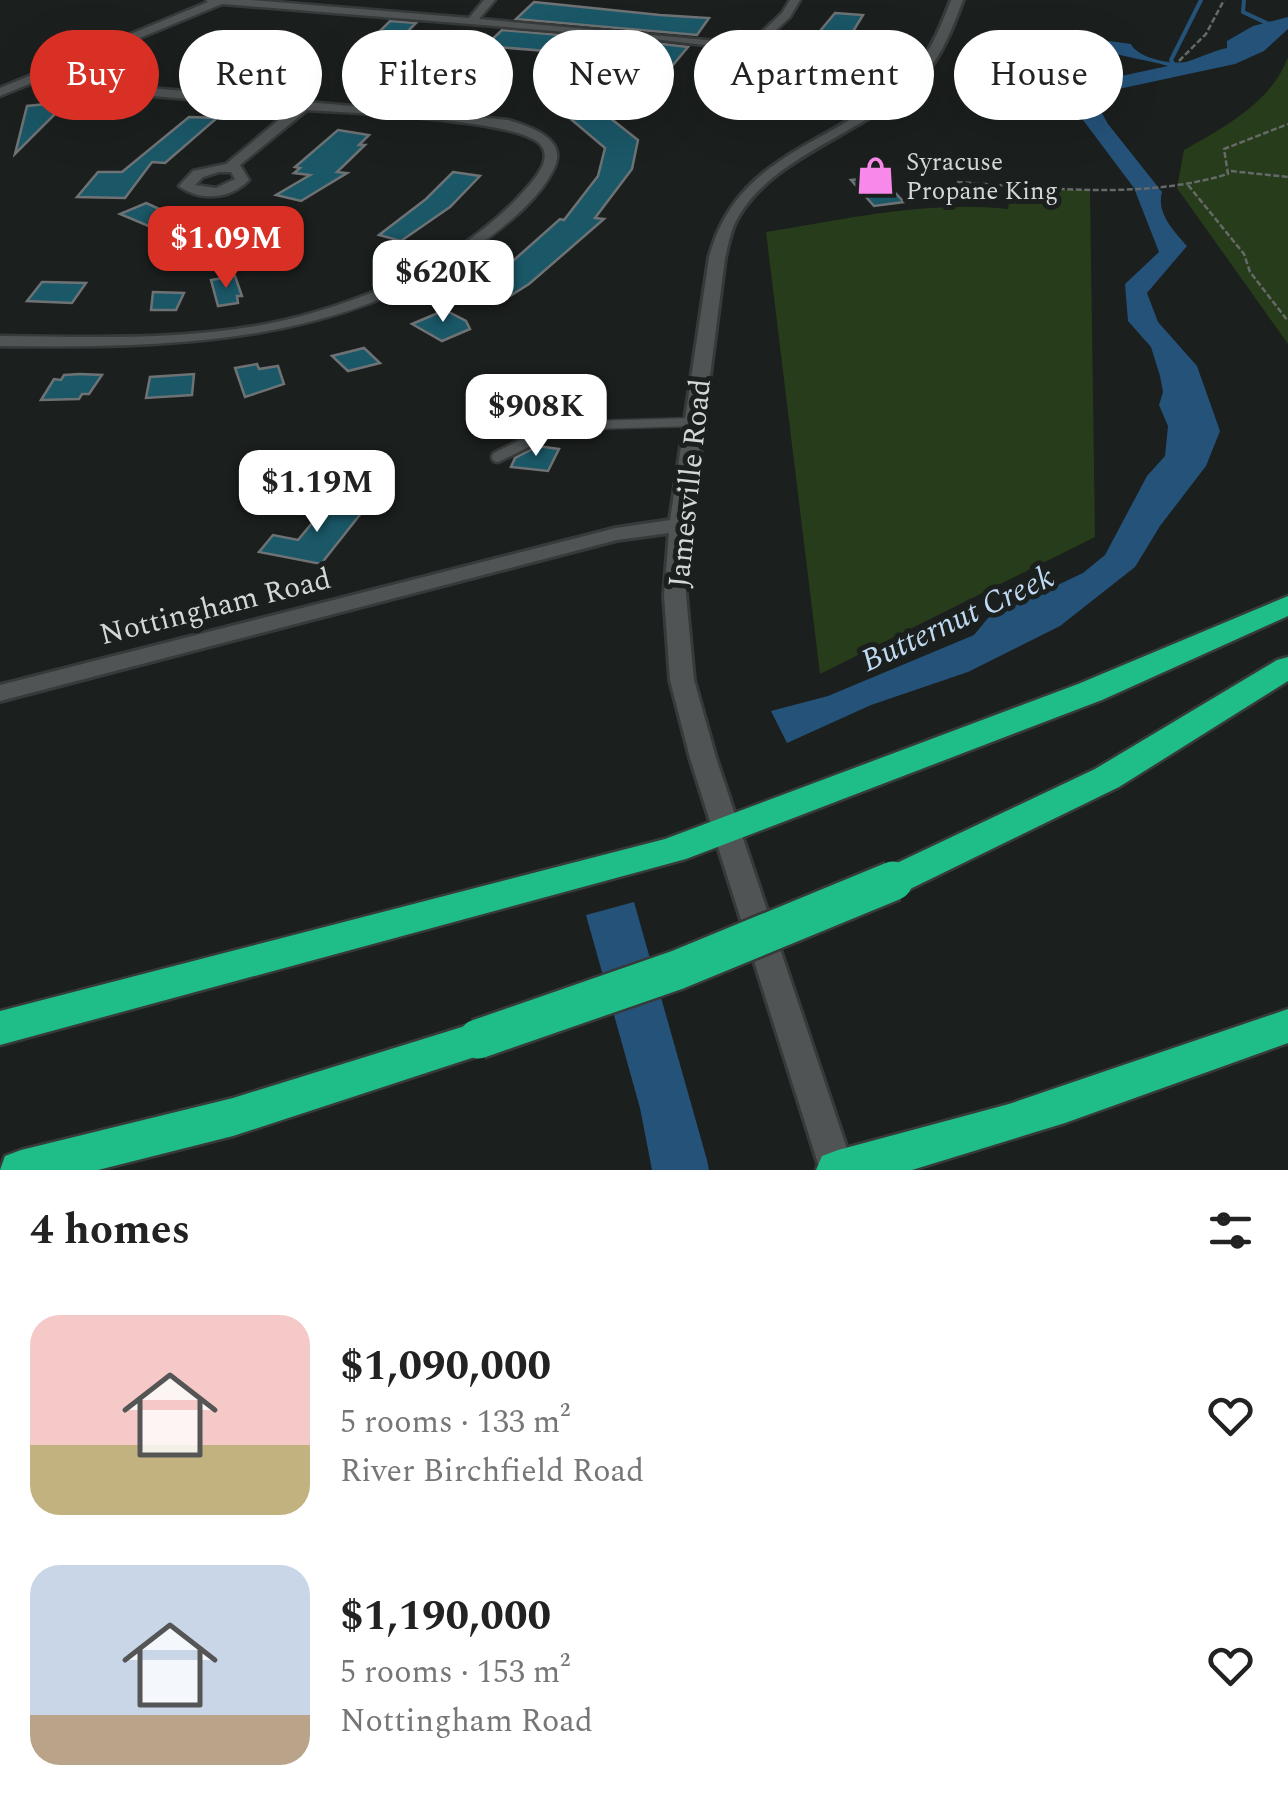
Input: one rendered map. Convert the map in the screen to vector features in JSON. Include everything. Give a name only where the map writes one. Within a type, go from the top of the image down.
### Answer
[{"type":"highway","points":[[0,1028],[315,948],[673,850],[1090,692],[1288,606]]},
{"type":"highway","points":[[22,1170],[232,1117],[478,1040],[677,970],[893,881],[1107,778],[1288,666]]},
{"type":"highway","points":[[837,1170],[998,1127],[1288,1026]]},
{"type":"street","points":[[210,0],[694,41]]},
{"type":"street","points":[[156,30],[222,0]]},
{"type":"street","points":[[474,20],[490,0]]},
{"type":"street","points":[[770,30],[795,0]]},
{"type":"street","name":"Jamesville Road","points":[[934,45],[957,0]]},
{"type":"street","points":[[0,92],[30,78]]},
{"type":"street","points":[[0,341],[190,341],[297,324],[344,311],[407,284],[466,248],[526,196],[552,159],[552,148],[544,140],[508,124],[322,107]]},
{"type":"street","points":[[230,167],[287,120]]},
{"type":"street","name":"Jamesville Road","points":[[837,1170],[726,831],[682,680],[675,595],[680,526],[716,258],[728,221],[761,182],[863,120]]},
{"type":"street","name":"Nottingham Road","points":[[0,693],[616,534],[680,526]]},
{"type":"lane","points":[[496,458],[526,439],[619,421],[694,422]]},
{"type":"path","points":[[1179,61],[1201,42],[1224,0]]},
{"type":"path","points":[[1230,171],[1224,149],[1288,124]]},
{"type":"path","points":[[957,182],[1163,185],[1216,180],[1230,171],[1288,177]]},
{"type":"path","points":[[1187,184],[1244,254],[1250,272],[1288,322]]},
{"type":"green space","points":[[1288,57],[1288,344],[1177,188],[1184,150],[1258,101]]},
{"type":"green space","points":[[1011,190],[1090,190],[1095,537],[820,674],[766,232],[917,209],[1008,209]]},
{"type":"water","points":[[1288,17],[1288,29],[1264,51],[1235,64],[1123,88],[1123,76],[1168,66],[1123,55],[1123,43],[1157,60],[1182,62],[1227,48],[1227,41],[1253,26]]},
{"type":"water","points":[[1083,120],[1106,120],[1162,192],[1164,214],[1187,246],[1147,293],[1158,322],[1197,366],[1220,431],[1206,466],[1160,526],[1135,567],[1060,626],[968,672],[871,705],[787,743],[771,711],[828,696],[974,635],[988,618],[1083,573],[1105,555],[1147,476],[1165,456],[1168,426],[1159,405],[1163,392],[1151,347],[1128,321],[1125,284],[1159,252],[1134,188]]},
{"type":"water","points":[[634,902],[709,1170],[652,1170],[640,1108],[586,915]]},
{"type":"building","points":[[534,2],[709,18],[701,30],[694,30],[694,35],[516,19]]},
{"type":"building","points":[[835,13],[863,15],[854,30],[821,30]]},
{"type":"building","points":[[390,21],[416,23],[409,30],[381,30]]},
{"type":"building","points":[[513,31],[533,33],[533,50],[513,48]]},
{"type":"building","points":[[674,45],[688,47],[674,64]]},
{"type":"building","points":[[27,106],[30,120],[49,120],[15,154]]},
{"type":"building","points":[[185,120],[215,120],[165,163],[152,162],[125,198],[77,197],[98,172],[122,172]]},
{"type":"building","points":[[572,120],[613,120],[638,140],[632,169],[595,218],[604,219],[529,284],[502,301],[477,293],[560,219],[564,220],[598,176],[605,148]]},
{"type":"building","points":[[338,130],[369,135],[359,145],[365,145],[337,172],[347,173],[301,201],[276,195],[310,175],[294,173],[300,168],[295,167]]},
{"type":"building","points":[[453,172],[480,176],[450,207],[401,241],[379,235],[426,199]]},
{"type":"building","points":[[880,177],[904,202],[874,206],[851,180]]},
{"type":"building","points":[[146,203],[177,217],[165,233],[120,214]]},
{"type":"building","points":[[235,276],[242,296],[237,296],[238,303],[218,306],[211,280]]},
{"type":"building","points":[[42,282],[86,283],[72,303],[27,301]]},
{"type":"building","points":[[153,292],[184,293],[176,310],[151,310]]},
{"type":"building","points":[[445,310],[466,321],[470,329],[442,341],[412,324]]},
{"type":"building","points":[[364,348],[380,363],[348,371],[332,356]]},
{"type":"building","points":[[257,364],[259,369],[278,366],[284,384],[245,397],[235,368]]},
{"type":"building","points":[[194,374],[192,395],[146,398],[150,377]]},
{"type":"building","points":[[64,375],[102,375],[89,394],[82,394],[79,399],[41,400],[54,379],[61,380]]},
{"type":"building","points":[[538,446],[559,449],[548,471],[511,467],[515,458]]},
{"type":"building","points":[[331,500],[366,507],[321,564],[259,552],[273,535],[298,540]]},
{"type":"waterway","points":[[1173,63],[1171,60],[1201,0]]},
{"type":"waterway","points":[[1244,0],[1243,12],[1273,26]]},
{"type":"place","name":"Syracuse Propane King","points":[[876,175]]},
{"type":"water label","name":"Butternut Creek","points":[[957,618]]}]
